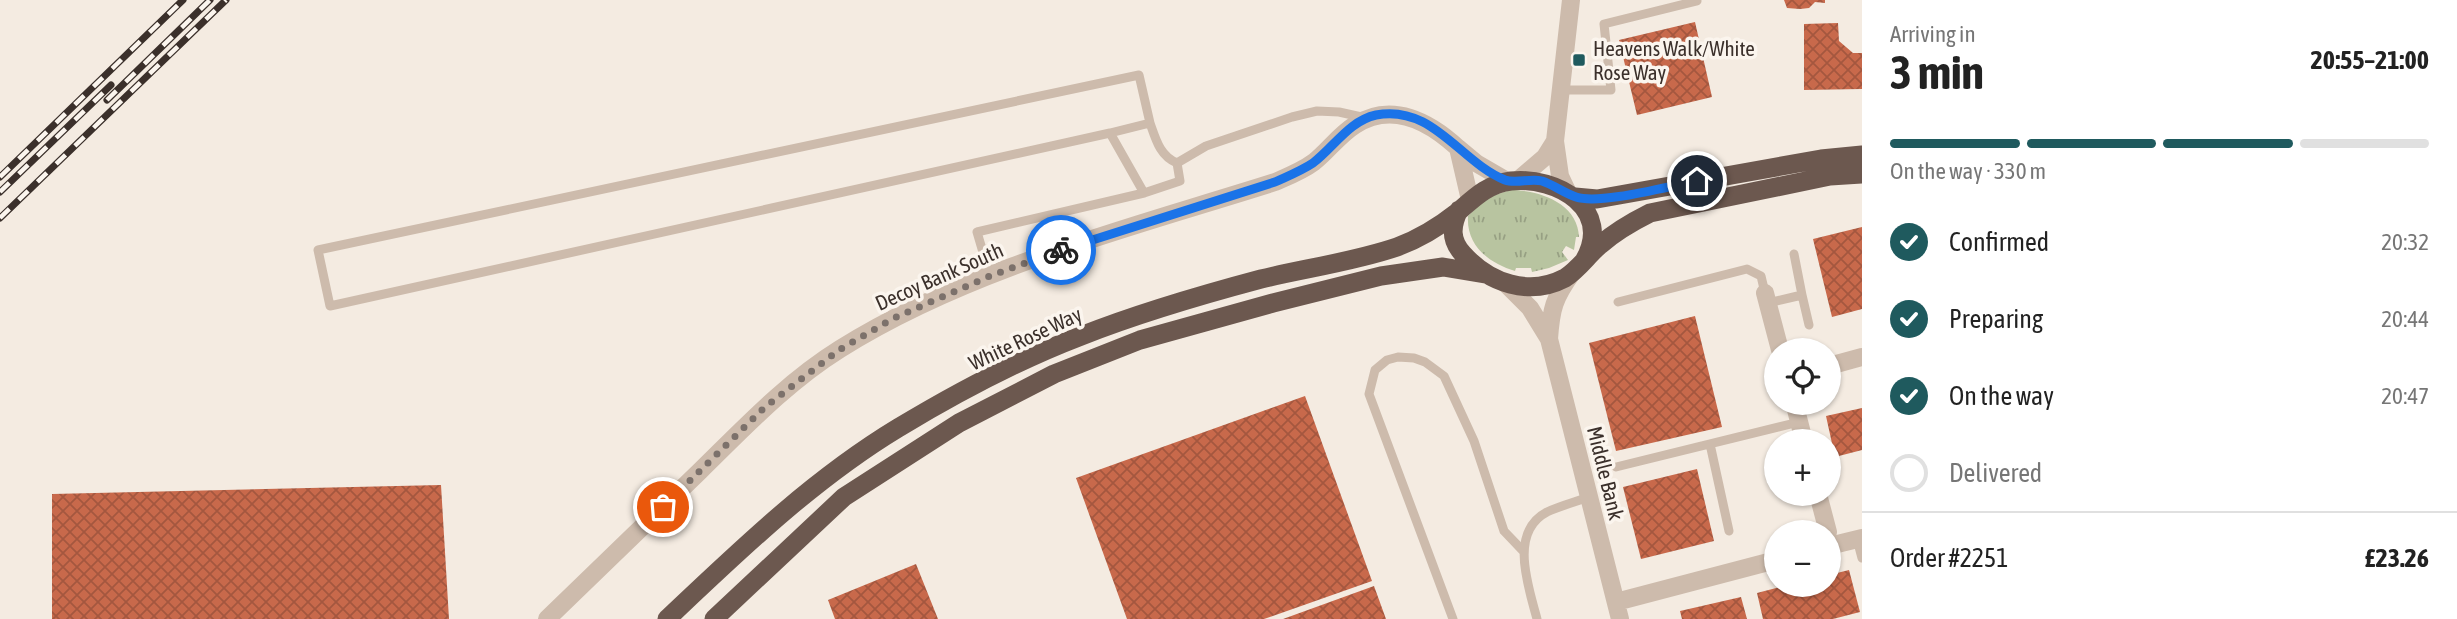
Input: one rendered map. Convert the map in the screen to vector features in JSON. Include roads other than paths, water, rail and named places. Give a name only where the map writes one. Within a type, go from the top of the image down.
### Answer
[{"type":"highway","points":[[1512,181],[1539,181],[1572,195],[1597,199],[1821,159],[1862,155]]},
{"type":"highway","points":[[1464,205],[1453,222],[1452,233],[1458,248],[1472,264],[1506,284],[1537,286],[1563,279],[1626,224],[1650,213],[1829,176],[1862,174]]},
{"type":"highway","name":"White Rose Way","points":[[667,619],[737,553],[820,483],[896,429],[989,378],[1079,336],[1128,318],[1261,279],[1395,247],[1423,236],[1489,188],[1512,181]]},
{"type":"highway","points":[[1572,195],[1581,203],[1591,226],[1592,240],[1578,267]]},
{"type":"highway","points":[[714,619],[844,496],[959,424],[1054,374],[1140,340],[1381,276],[1443,267],[1485,274]]},
{"type":"street","points":[[1571,0],[1555,141],[1560,176],[1572,195]]},
{"type":"street","points":[[1367,118],[1379,114],[1405,116],[1423,122],[1438,130],[1476,163],[1512,181],[1545,157],[1555,141]]},
{"type":"street","name":"Decoy Bank South","points":[[547,619],[765,407],[839,350],[894,318],[990,276],[1056,251],[1300,172],[1315,162],[1343,134],[1367,118]]},
{"type":"street","points":[[1458,148],[1464,205]]},
{"type":"street","name":"Middle Bank","points":[[1549,339],[1553,303],[1578,267]]},
{"type":"street","name":"Middle Bank","points":[[1506,284],[1530,308],[1549,339],[1618,610]]},
{"type":"street","points":[[1767,298],[1777,338]]},
{"type":"street","points":[[1841,363],[1862,357]]},
{"type":"street","points":[[1797,415],[1801,429]]},
{"type":"street","points":[[1841,539],[1859,538]]},
{"type":"street","points":[[1618,610],[1764,564]]},
{"type":"lane","points":[[1560,90],[1611,90],[1604,24],[1697,1]]},
{"type":"lane","points":[[1150,123],[330,306],[318,250],[1139,75],[1157,144],[1167,159],[1177,163]]},
{"type":"lane","points":[[1177,163],[1206,146],[1317,111],[1367,118]]},
{"type":"lane","points":[[1110,133],[1144,193]]},
{"type":"lane","points":[[990,276],[977,232],[1144,193],[1180,181],[1177,163]]},
{"type":"lane","points":[[1794,254],[1809,325]]},
{"type":"lane","points":[[1618,302],[1748,269],[1761,276],[1767,298],[1802,295]]},
{"type":"lane","points":[[1453,619],[1369,394],[1376,370],[1387,360],[1398,357],[1414,358],[1438,369],[1444,376],[1474,441],[1504,531],[1523,551]]},
{"type":"lane","points":[[1616,467],[1799,422]]},
{"type":"lane","points":[[1710,443],[1729,531]]},
{"type":"lane","points":[[1538,619],[1525,577],[1523,551],[1536,521],[1546,513],[1589,497]]},
{"type":"lane","points":[[1859,538],[1862,558]]},
{"type":"railway","points":[[0,177],[183,0]]},
{"type":"railway","points":[[107,100],[210,0]]},
{"type":"railway","points":[[0,218],[226,0]]},
{"type":"railway","points":[[0,192],[111,85]]},
{"type":"place","name":"Heavens Walk/White Rose Way","points":[[1579,60]]}]
